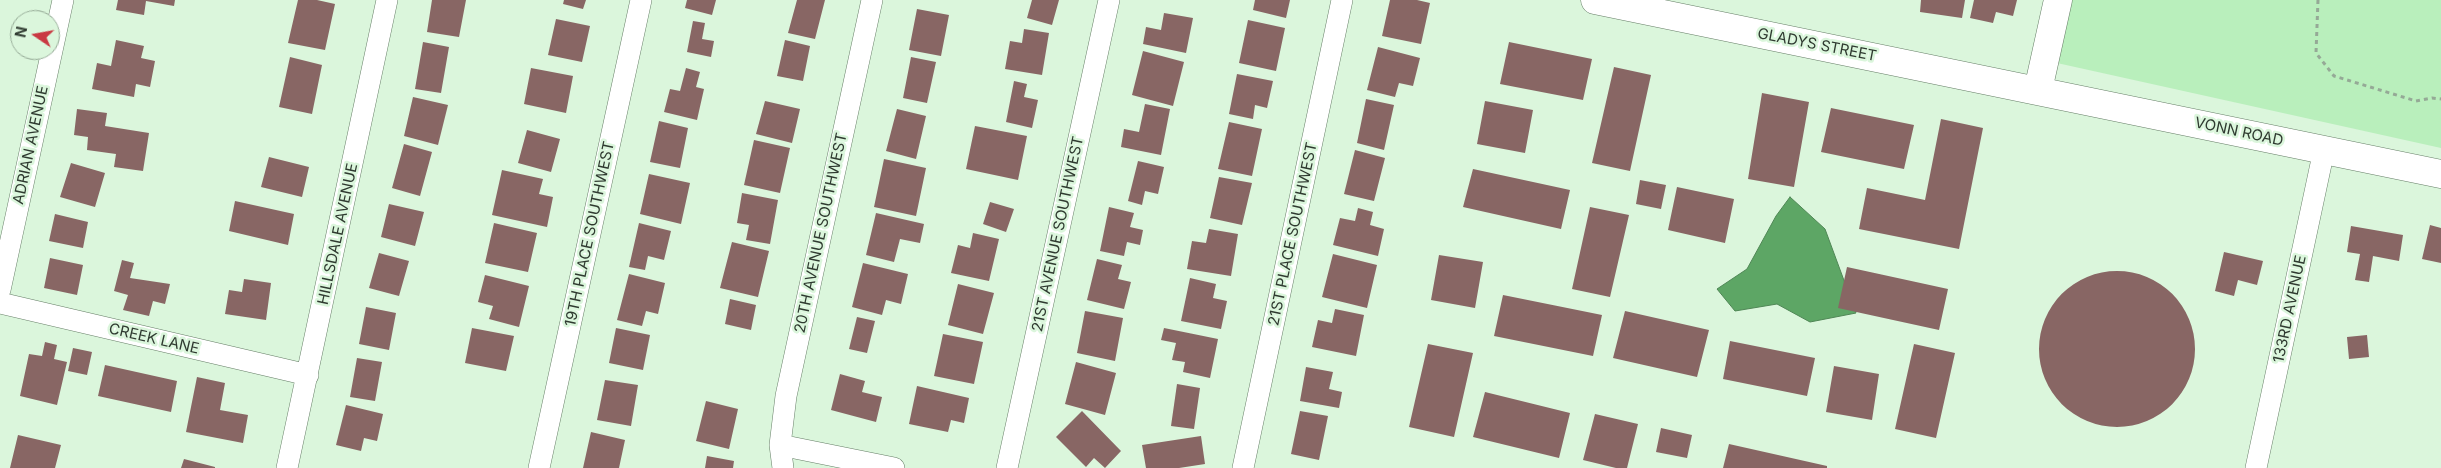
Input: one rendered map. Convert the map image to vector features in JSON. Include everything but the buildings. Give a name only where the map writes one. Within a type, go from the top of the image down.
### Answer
[{"type":"street","name":"ADRIAN AVENUE","points":[[0,290],[62,0]]},
{"type":"street","name":"HILLSDALE AVENUE","points":[[287,468],[387,0]]},
{"type":"street","name":"19TH PLACE SOUTHWEST","points":[[539,468],[641,0]]},
{"type":"street","name":"20TH AVENUE SOUTHWEST","points":[[783,468],[780,445],[786,396],[872,0]]},
{"type":"street","name":"21ST AVENUE SOUTHWEST","points":[[1007,468],[1109,0]]},
{"type":"street","name":"21ST PLACE SOUTHWEST","points":[[1243,468],[1342,0]]},
{"type":"street","name":"GLADYS STREET","points":[[1595,0],[2038,90]]},
{"type":"street","points":[[2038,90],[2058,0]]},
{"type":"street","name":"VONN ROAD","points":[[2038,90],[2441,174]]},
{"type":"street","name":"133RD AVENUE","points":[[2256,468],[2324,150]]},
{"type":"street","name":"CREEK LANE","points":[[0,303],[308,375]]},
{"type":"street","points":[[780,445],[894,468]]},
{"type":"path","points":[[2318,0],[2316,53],[2334,76],[2416,101],[2441,99]]},
{"type":"shaded area","points":[[2070,0],[2441,0],[2441,148],[2057,63]]},
{"type":"shaded area","points":[[1790,197],[1825,229],[1856,313],[1810,322],[1777,304],[1735,311],[1717,289],[1747,269],[1776,216]]}]
